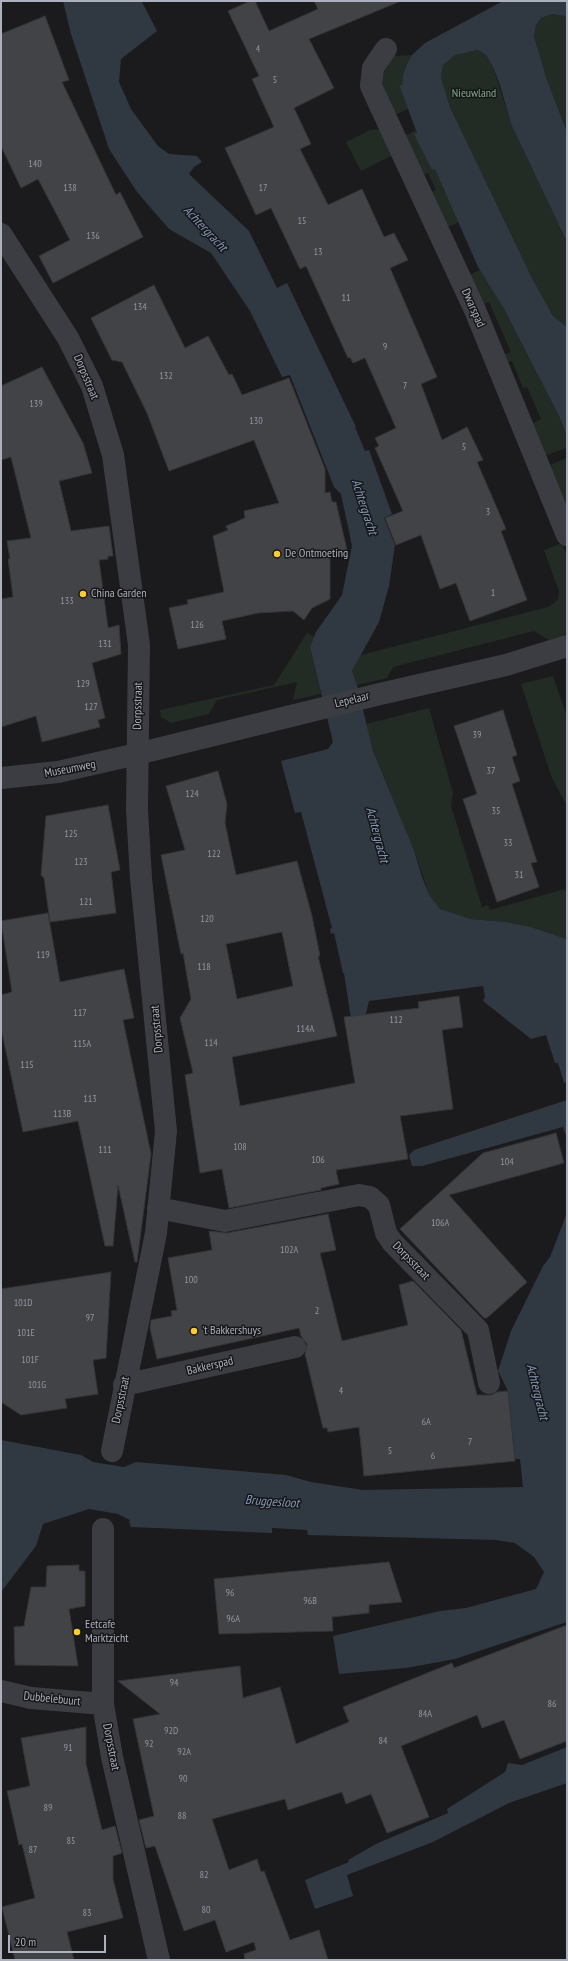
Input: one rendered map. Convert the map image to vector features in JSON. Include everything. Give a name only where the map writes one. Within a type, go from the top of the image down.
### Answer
[{"type":"street","name":"Dwarspad","points":[[386,49],[373,68],[371,86],[475,310],[567,535]]},
{"type":"street","name":"Dorpsstraat","points":[[1,234],[68,338],[92,386],[113,455],[139,645],[137,810],[141,878],[166,1131],[156,1233],[112,1450]]},
{"type":"street","name":"Lepelaar","points":[[137,754],[506,664],[567,646]]},
{"type":"street","name":"Museumweg","points":[[1,778],[58,772],[137,754]]},
{"type":"street","name":"Dorpsstraat","points":[[158,1208],[225,1221],[359,1195],[370,1197],[379,1205],[386,1233],[392,1242],[478,1330],[490,1383]]},
{"type":"street","name":"Bakkerspad","points":[[124,1385],[295,1347]]},
{"type":"street","name":"Dorpsstraat","points":[[103,1529],[103,1704],[112,1757],[159,1960]]},
{"type":"street","name":"Dubbelebuurt","points":[[1,1691],[31,1698],[103,1704]]},
{"type":"green space","points":[[552,14],[567,18],[567,132],[547,80],[534,36],[536,25],[541,18]]},
{"type":"green space","name":"Nieuwland","points":[[478,50],[486,55],[493,67],[511,124],[567,242],[567,327],[553,316],[532,278],[450,107],[445,92],[441,78],[443,65],[446,61],[455,55]]},
{"type":"green space","points":[[412,55],[403,75],[402,85],[399,85],[408,109],[393,116],[383,86],[383,75],[394,56]]},
{"type":"green space","points":[[384,129],[395,154],[361,171],[346,142],[370,130]]},
{"type":"green space","points":[[416,130],[417,133],[415,134],[432,170],[435,169],[459,222],[446,228],[430,193],[436,190],[428,173],[421,176],[403,137]]},
{"type":"green space","points":[[480,270],[504,309],[559,416],[567,436],[567,448],[543,456],[531,424],[541,419],[527,387],[523,388],[512,361],[506,363],[503,355],[511,352],[489,302],[480,305],[467,276]]},
{"type":"green space","points":[[567,458],[567,516],[547,466]]},
{"type":"green space","points":[[562,543],[567,557],[567,632],[563,636],[549,640],[534,631],[393,667],[387,678],[357,685],[352,671],[361,655],[548,607],[554,603],[558,599],[559,591],[544,550]]},
{"type":"green space","points":[[307,633],[314,637],[310,647],[321,694],[293,700],[297,682],[217,700],[209,714],[171,723],[161,717],[160,710],[274,685]]},
{"type":"green space","points":[[553,676],[567,717],[567,806],[552,778],[521,684]]},
{"type":"green space","points":[[429,708],[453,793],[451,806],[482,907],[488,905],[490,910],[565,889],[567,896],[567,939],[531,927],[506,922],[470,919],[450,914],[440,909],[430,896],[414,850],[373,751],[366,724]]},
{"type":"water","name":"Achtergracht","points":[[63,1],[144,1],[142,2],[157,31],[121,59],[119,82],[131,109],[158,146],[169,154],[197,156],[202,162],[194,167],[189,174],[249,231],[277,288],[287,283],[356,427],[365,451],[369,450],[392,514],[384,518],[395,545],[389,586],[379,622],[352,671],[357,685],[373,751],[414,850],[422,877],[430,896],[440,909],[470,919],[506,922],[531,927],[567,939],[567,1082],[564,1083],[558,1063],[555,1063],[546,1035],[531,1039],[483,1001],[485,997],[483,986],[369,1001],[366,1014],[353,1032],[344,973],[334,933],[331,934],[330,929],[332,928],[301,812],[295,813],[281,761],[328,749],[333,742],[310,647],[316,632],[342,595],[352,546],[341,494],[334,487],[290,375],[282,377],[250,311],[211,253],[169,229],[137,192],[109,149],[71,34]]},
{"type":"water","points":[[503,1],[567,1],[567,18],[552,14],[541,18],[536,25],[534,36],[547,80],[567,132],[567,242],[511,124],[500,85],[493,67],[486,55],[478,50],[455,55],[443,65],[441,78],[450,107],[532,278],[553,316],[567,327],[567,436],[559,416],[504,309],[478,267],[435,169],[432,170],[414,134],[417,133],[399,85],[402,85],[403,75],[412,55],[425,43]]},
{"type":"water","points":[[567,1100],[567,1139],[563,1127],[422,1166],[412,1166],[409,1155],[414,1150]]},
{"type":"water","points":[[567,1213],[567,1622],[455,1659],[406,1668],[339,1674],[333,1636],[440,1611],[466,1608],[536,1589],[544,1572],[534,1557],[515,1543],[496,1540],[308,1535],[307,1530],[272,1528],[272,1533],[131,1527],[129,1522],[130,1520],[118,1514],[89,1509],[43,1524],[36,1546],[1,1592],[1,1440],[81,1455],[93,1462],[124,1467],[136,1462],[286,1475],[311,1482],[363,1490],[523,1487],[520,1459],[515,1459],[508,1391],[498,1371],[511,1331],[543,1266],[550,1257]]},
{"type":"water","points":[[567,1747],[567,1783],[509,1803],[433,1842],[347,1875],[353,1896],[315,1909],[305,1880],[349,1862],[348,1860],[376,1844],[448,1813],[447,1809],[505,1772],[508,1763],[522,1765]]},
{"type":"building","points":[[250,1],[255,1],[269,31],[318,9],[314,1],[401,1],[309,39],[334,88],[294,108],[311,144],[300,149],[328,205],[362,189],[384,237],[394,233],[408,260],[390,268],[437,377],[421,384],[442,440],[467,427],[483,460],[477,462],[506,529],[501,531],[527,600],[470,621],[456,583],[440,589],[421,535],[396,545],[385,518],[403,511],[375,448],[379,446],[375,438],[396,428],[365,358],[353,363],[350,357],[348,358],[306,266],[300,269],[271,208],[256,215],[225,148],[274,127],[252,79],[259,76],[228,11]]},
{"type":"building","points":[[45,16],[69,80],[62,82],[116,195],[120,192],[143,237],[53,283],[39,256],[70,240],[38,179],[21,188],[1,146],[1,34]]},
{"type":"building","points":[[154,285],[185,348],[208,336],[229,375],[232,374],[242,395],[289,378],[325,469],[325,493],[330,492],[332,502],[336,502],[347,550],[330,557],[330,599],[312,608],[304,620],[293,611],[258,613],[222,621],[226,639],[178,649],[169,608],[188,604],[187,600],[224,592],[213,536],[228,530],[226,526],[245,518],[244,511],[279,503],[254,440],[169,471],[147,413],[122,362],[112,360],[91,318]]},
{"type":"building","points":[[42,367],[83,443],[92,473],[59,481],[71,531],[109,526],[113,556],[108,556],[108,559],[99,560],[108,628],[119,625],[121,654],[92,663],[105,718],[98,720],[100,727],[42,742],[36,716],[1,727],[1,599],[13,597],[7,541],[31,538],[11,457],[1,460],[1,386]]},
{"type":"building","points":[[503,710],[517,755],[512,757],[520,781],[512,784],[537,862],[531,863],[539,887],[497,902],[463,799],[477,794],[454,726]]},
{"type":"building","points":[[218,771],[227,804],[225,823],[236,875],[297,861],[312,916],[320,956],[318,956],[337,1036],[232,1057],[240,1106],[355,1083],[344,1017],[419,1008],[418,1002],[459,996],[463,1027],[442,1030],[453,1109],[400,1116],[408,1159],[336,1170],[339,1184],[321,1188],[321,1190],[229,1208],[222,1169],[200,1173],[185,1075],[193,1073],[180,1018],[191,999],[183,953],[181,954],[161,855],[185,850],[166,786]],"holes":[[[282,932],[293,986],[237,999],[226,944]]]},
{"type":"building","points":[[108,805],[120,870],[111,872],[116,913],[50,922],[44,878],[41,875],[46,816]]},
{"type":"building","points":[[48,913],[60,982],[124,969],[134,1018],[123,1020],[151,1154],[137,1262],[135,1262],[118,1185],[113,1246],[105,1246],[78,1121],[23,1132],[1,1028],[1,995],[12,992],[1,921]]},
{"type":"building","points":[[556,1133],[564,1163],[449,1195],[527,1282],[487,1318],[484,1318],[400,1229],[483,1153]]},
{"type":"building","points":[[328,1214],[336,1250],[320,1253],[342,1341],[408,1325],[399,1285],[413,1281],[461,1330],[477,1395],[491,1395],[497,1392],[508,1391],[515,1461],[364,1476],[359,1427],[328,1432],[327,1428],[323,1428],[305,1354],[307,1344],[301,1336],[299,1328],[157,1359],[150,1328],[151,1320],[172,1316],[171,1311],[177,1310],[168,1258],[212,1250],[209,1231],[227,1233]]},
{"type":"building","points":[[111,1272],[106,1358],[93,1360],[98,1394],[65,1399],[67,1408],[21,1415],[1,1402],[1,1289]]},
{"type":"building","points":[[389,1562],[402,1602],[369,1605],[369,1613],[332,1617],[333,1631],[219,1634],[214,1579]]},
{"type":"building","points":[[79,1565],[79,1571],[85,1571],[85,1606],[69,1609],[78,1666],[15,1665],[14,1627],[24,1626],[31,1587],[46,1587],[47,1566]]},
{"type":"building","points":[[567,1625],[567,1741],[520,1759],[504,1720],[482,1728],[477,1715],[401,1746],[429,1817],[387,1833],[371,1794],[346,1804],[342,1792],[288,1810],[285,1799],[212,1819],[229,1870],[257,1859],[261,1872],[264,1871],[290,1940],[319,1930],[328,1960],[245,1960],[244,1954],[256,1950],[254,1942],[226,1952],[215,1920],[184,1931],[155,1846],[146,1848],[139,1820],[154,1816],[133,1719],[160,1714],[118,1681],[240,1666],[243,1698],[280,1687],[296,1744],[349,1722],[343,1707],[452,1663],[454,1668]]},
{"type":"building","points":[[86,1727],[86,1764],[102,1830],[115,1826],[122,1853],[113,1856],[113,1879],[123,1918],[67,1932],[74,1960],[15,1960],[2,1907],[35,1898],[22,1844],[19,1845],[7,1791],[30,1786],[21,1738]]},
{"type":"place","name":"De Ontmoeting","points":[[277,554]]},
{"type":"place","name":"China Garden","points":[[83,594]]},
{"type":"place","name":"'t Bakkershuys","points":[[194,1331]]},
{"type":"place","name":"Eetcafe Marktzicht","points":[[77,1632]]},
{"type":"water label","name":"Bruggesloot","points":[[272,1502]]}]
